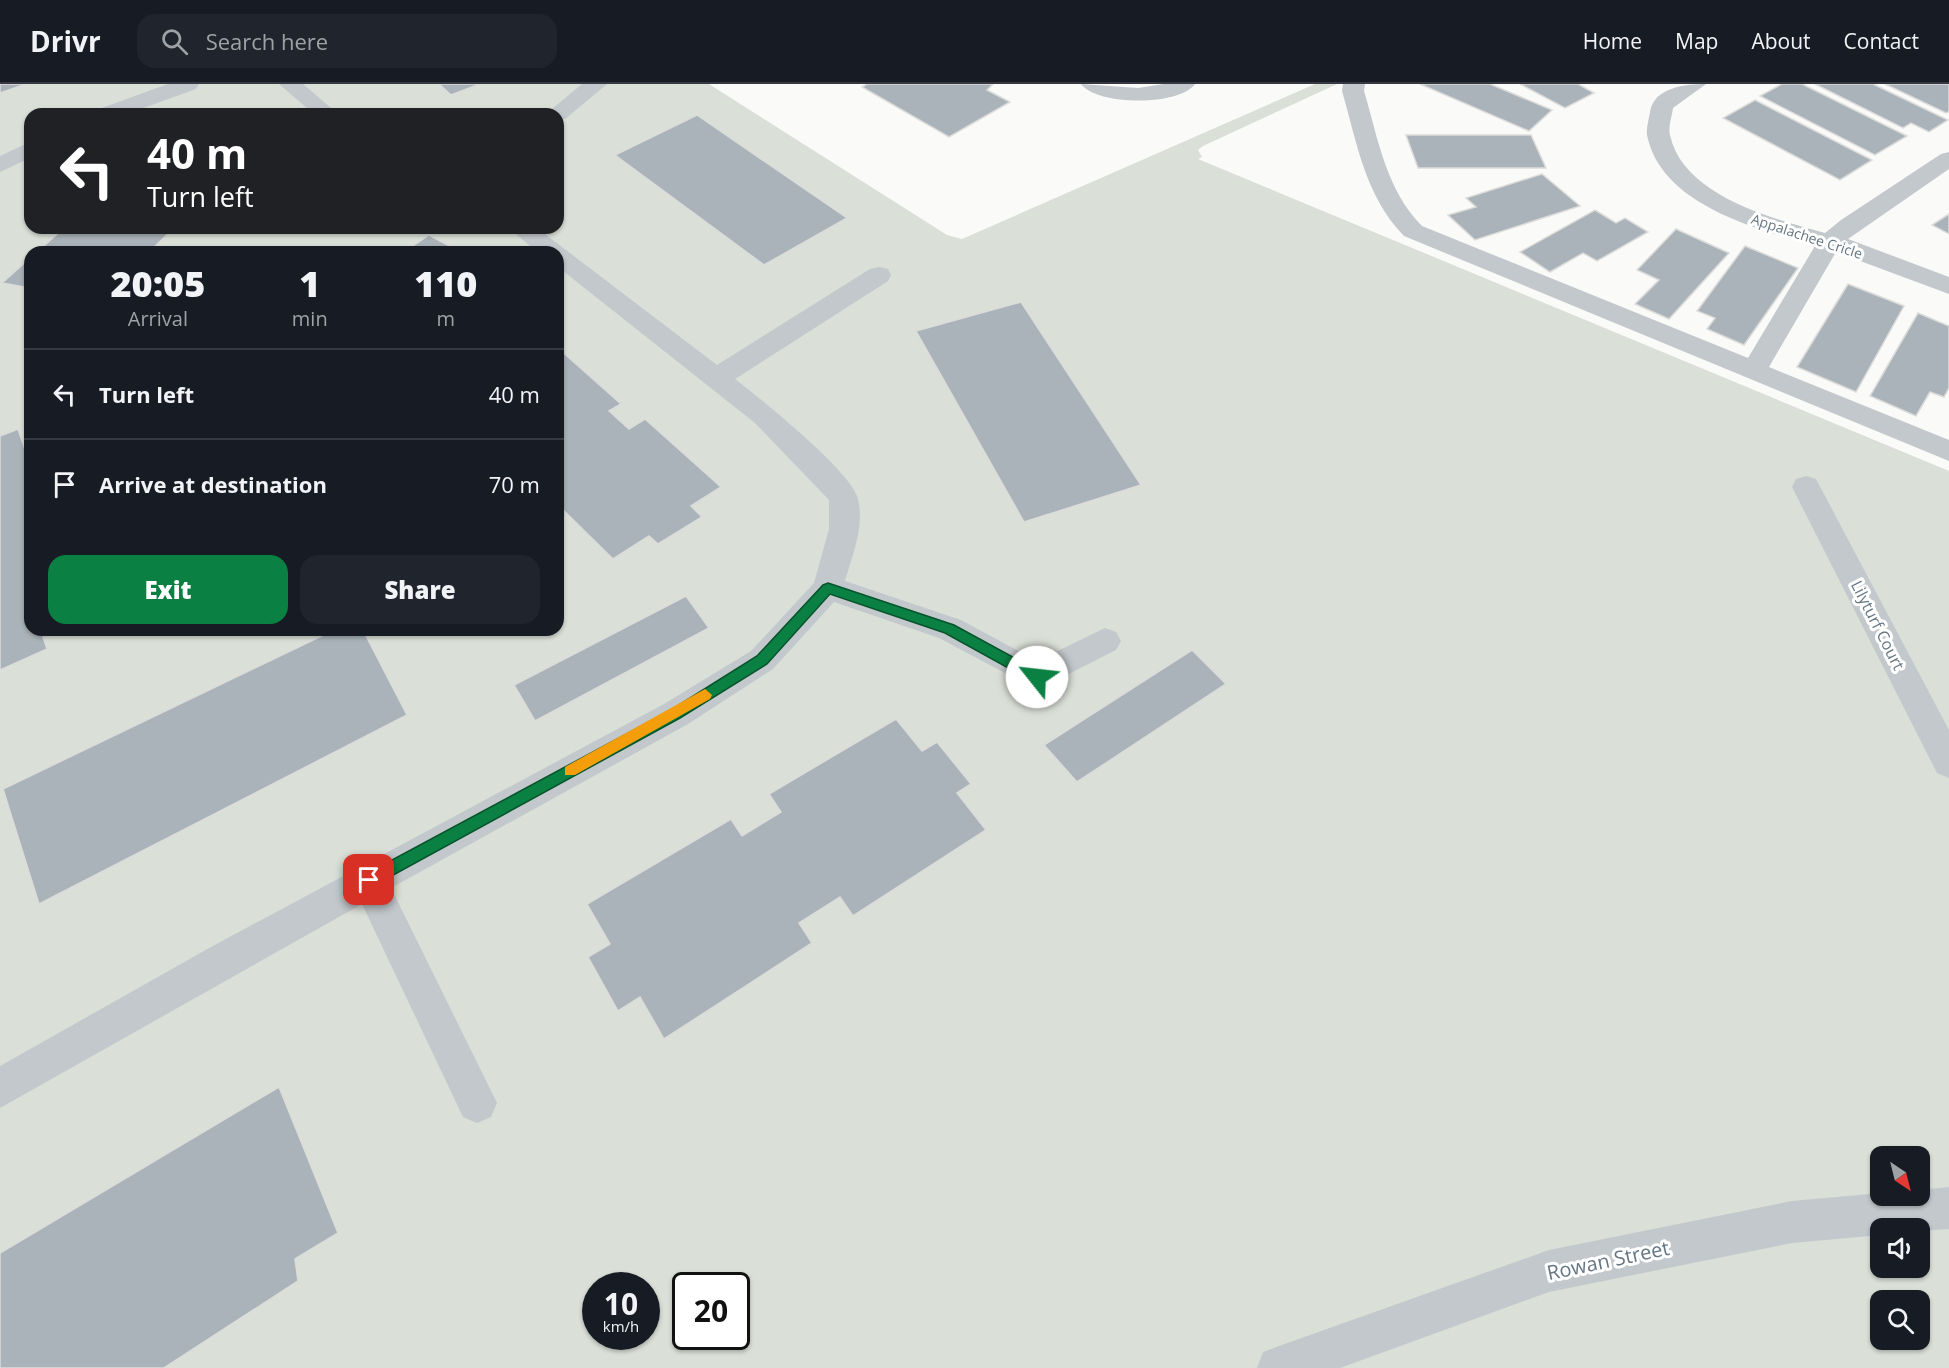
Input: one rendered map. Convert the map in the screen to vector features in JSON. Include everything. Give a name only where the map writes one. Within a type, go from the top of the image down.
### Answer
[{"type":"street","points":[[123,108],[188,84]]},
{"type":"street","points":[[290,84],[320,108]]},
{"type":"street","points":[[564,109],[596,84]]},
{"type":"street","points":[[1092,84],[1108,92],[1132,95],[1150,94],[1184,84]]},
{"type":"street","points":[[1354,84],[1353,91],[1387,202],[1399,220],[1413,231],[1949,451]]},
{"type":"street","name":"Appalachee Cricle","points":[[1695,84],[1662,105],[1658,134],[1674,171],[1716,202],[1752,219],[1830,242],[1949,286]]},
{"type":"street","points":[[0,164],[24,152]]},
{"type":"street","points":[[1754,370],[1830,242],[1849,225],[1949,159]]},
{"type":"street","points":[[529,234],[545,246]]},
{"type":"street","points":[[0,1088],[369,880],[676,714],[762,660],[828,588],[844,529],[843,497],[820,470],[765,416],[564,260]]},
{"type":"street","points":[[717,378],[879,275]]},
{"type":"street","name":"Lilyturf Court","points":[[1806,487],[1949,763]]},
{"type":"street","points":[[828,588],[950,629],[1037,677],[1105,641]]},
{"type":"street","points":[[369,880],[477,1103]]},
{"type":"street","name":"Rowan Street","points":[[1279,1368],[1549,1271],[1792,1222],[1949,1208]]},
{"type":"shaded area","points":[[0,84],[709,84],[947,235],[962,239],[1315,84],[1337,84],[1203,146],[1198,150],[1202,157],[1198,159],[1949,471],[1949,1368],[0,1368]]},
{"type":"building","points":[[0,84],[26,84],[0,93]]},
{"type":"building","points":[[439,84],[480,84],[451,95]]},
{"type":"building","points":[[867,84],[993,84],[987,90],[1010,102],[949,137],[862,87]]},
{"type":"building","points":[[1420,84],[1490,84],[1552,110],[1529,131]]},
{"type":"building","points":[[1520,84],[1578,84],[1594,93],[1565,108]]},
{"type":"building","points":[[1782,84],[1802,84],[1907,136],[1875,155],[1760,96]]},
{"type":"building","points":[[1815,84],[1873,84],[1948,120],[1929,132],[1911,123],[1903,128]]},
{"type":"building","points":[[1885,84],[1949,84],[1949,112],[1946,113]]},
{"type":"building","points":[[1755,100],[1872,160],[1840,180],[1723,118]]},
{"type":"building","points":[[697,115],[847,218],[764,265],[615,155]]},
{"type":"building","points":[[1406,135],[1531,135],[1546,168],[1418,168]]},
{"type":"building","points":[[1542,174],[1580,206],[1475,240],[1448,215],[1476,207],[1466,198]]},
{"type":"building","points":[[1595,210],[1616,223],[1625,218],[1648,232],[1597,261],[1583,253],[1550,272],[1520,252]]},
{"type":"building","points":[[1949,214],[1949,234],[1932,225]]},
{"type":"building","points":[[1676,229],[1729,253],[1669,319],[1635,304],[1659,280],[1637,270]]},
{"type":"building","points":[[57,234],[168,234],[155,246],[44,246]]},
{"type":"building","points":[[429,235],[450,246],[413,246]]},
{"type":"building","points":[[1745,246],[1798,268],[1744,345],[1707,329],[1715,318],[1697,311]]},
{"type":"building","points":[[24,263],[24,287],[2,283]]},
{"type":"building","points":[[1848,284],[1904,306],[1856,392],[1797,367]]},
{"type":"building","points":[[1021,302],[1141,485],[1024,522],[916,331]]},
{"type":"building","points":[[1918,313],[1949,326],[1949,388],[1944,397],[1930,392],[1916,416],[1870,396]]},
{"type":"building","points":[[564,353],[621,404],[609,411],[629,429],[645,419],[721,487],[691,506],[702,517],[658,544],[649,536],[613,559],[564,511]]},
{"type":"building","points":[[18,429],[24,446],[24,636],[45,636],[43,637],[47,649],[0,670],[0,436]]},
{"type":"building","points":[[686,596],[709,628],[535,721],[514,685]]},
{"type":"building","points":[[322,636],[366,636],[407,715],[39,904],[3,789]]},
{"type":"building","points":[[1192,650],[1226,684],[1077,782],[1044,745]]},
{"type":"building","points":[[896,719],[922,751],[937,742],[971,784],[957,793],[986,830],[853,916],[840,897],[799,923],[812,943],[664,1039],[640,997],[618,1011],[588,957],[610,944],[587,904],[731,819],[742,836],[781,812],[769,794]]},
{"type":"building","points":[[279,1087],[338,1233],[295,1259],[298,1281],[164,1368],[0,1368],[0,1253]]},
{"type":"slow traffic","points":[[570,771],[676,714],[705,695]]},
{"type":"route","points":[[369,880],[676,714],[762,660],[828,588],[950,629],[1037,677]]}]
